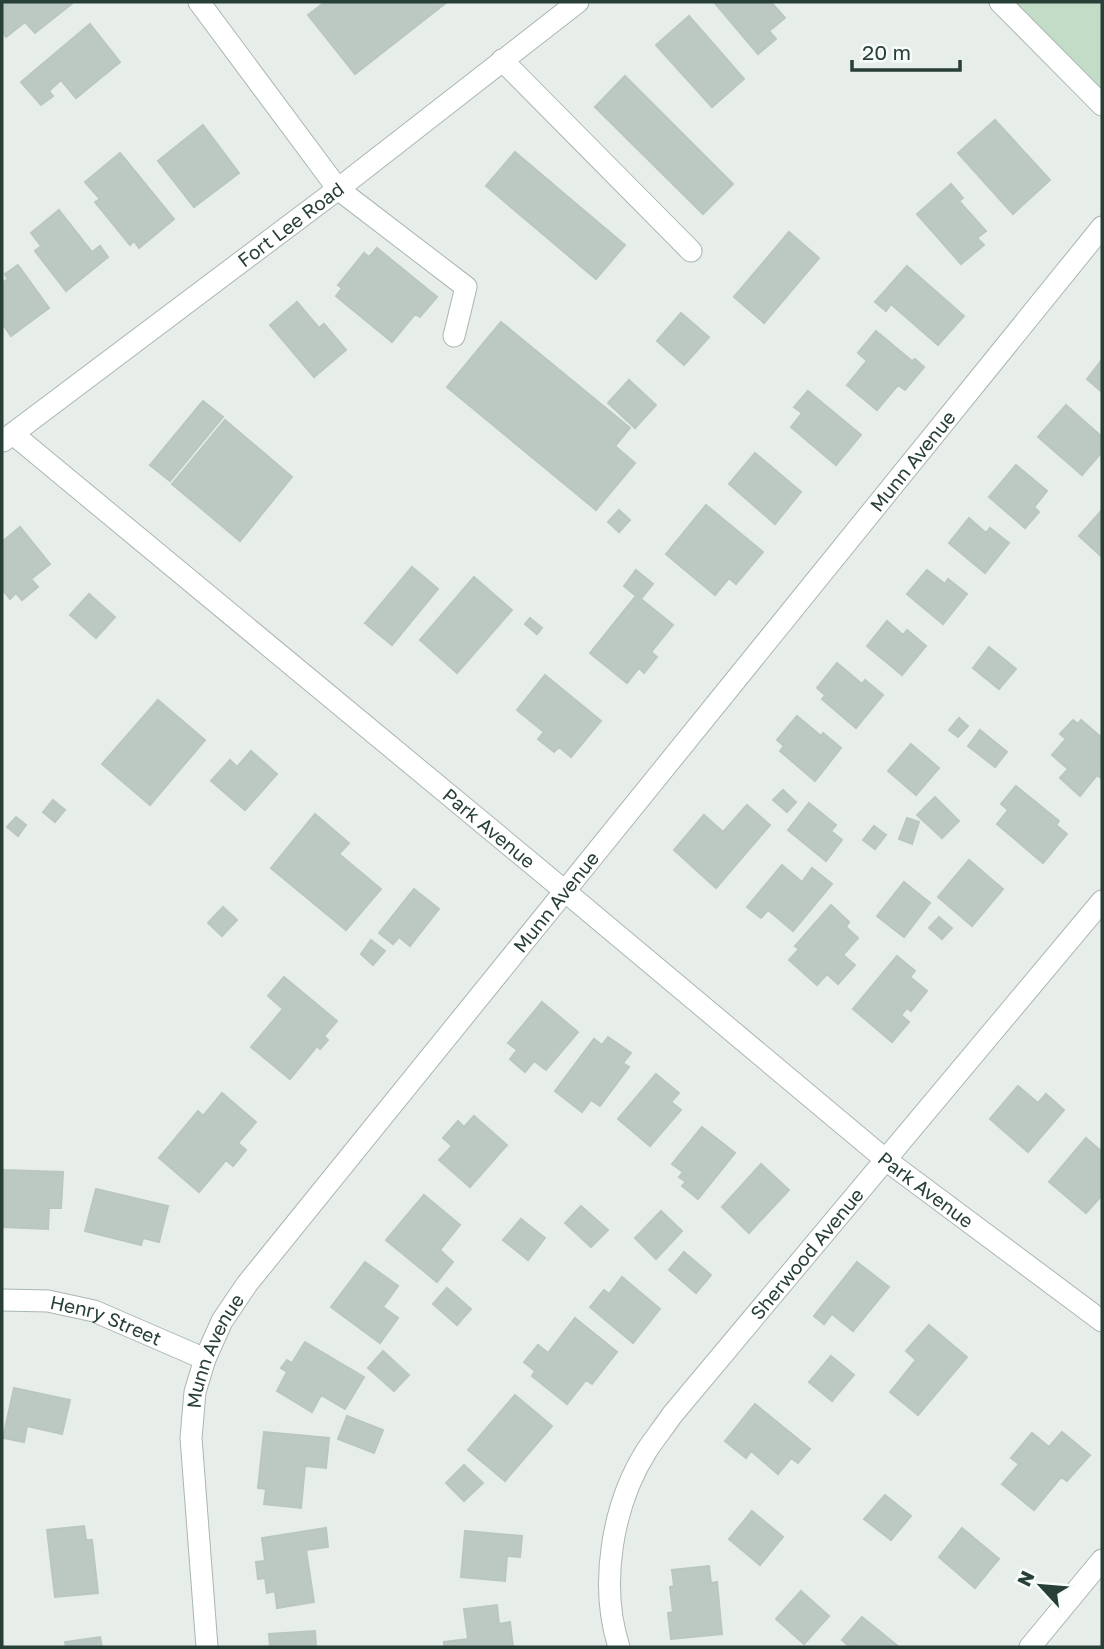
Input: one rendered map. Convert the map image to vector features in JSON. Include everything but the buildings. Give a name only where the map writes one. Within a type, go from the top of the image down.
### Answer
[{"type":"street","points":[[199,2],[338,189],[466,287],[454,336]]},
{"type":"street","name":"Fort Lee Road","points":[[7,438],[338,189],[578,2]]},
{"type":"street","points":[[1000,2],[1102,104]]},
{"type":"street","points":[[502,60],[691,251]]},
{"type":"street","name":"Munn Avenue","points":[[207,1647],[191,1438],[195,1392],[205,1359],[222,1321],[247,1284],[1102,228]]},
{"type":"street","name":"Park Avenue","points":[[7,438],[564,891],[886,1160],[1102,1321]]},
{"type":"street","name":"Sherwood Avenue","points":[[619,1647],[610,1588],[614,1539],[626,1492],[646,1452],[673,1415],[1102,901]]},
{"type":"street","name":"Henry Street","points":[[2,1300],[48,1301],[94,1311],[205,1359]]},
{"type":"street","points":[[1030,1647],[1102,1560]]},
{"type":"green space","points":[[1002,2],[1102,2],[1102,101]]}]
